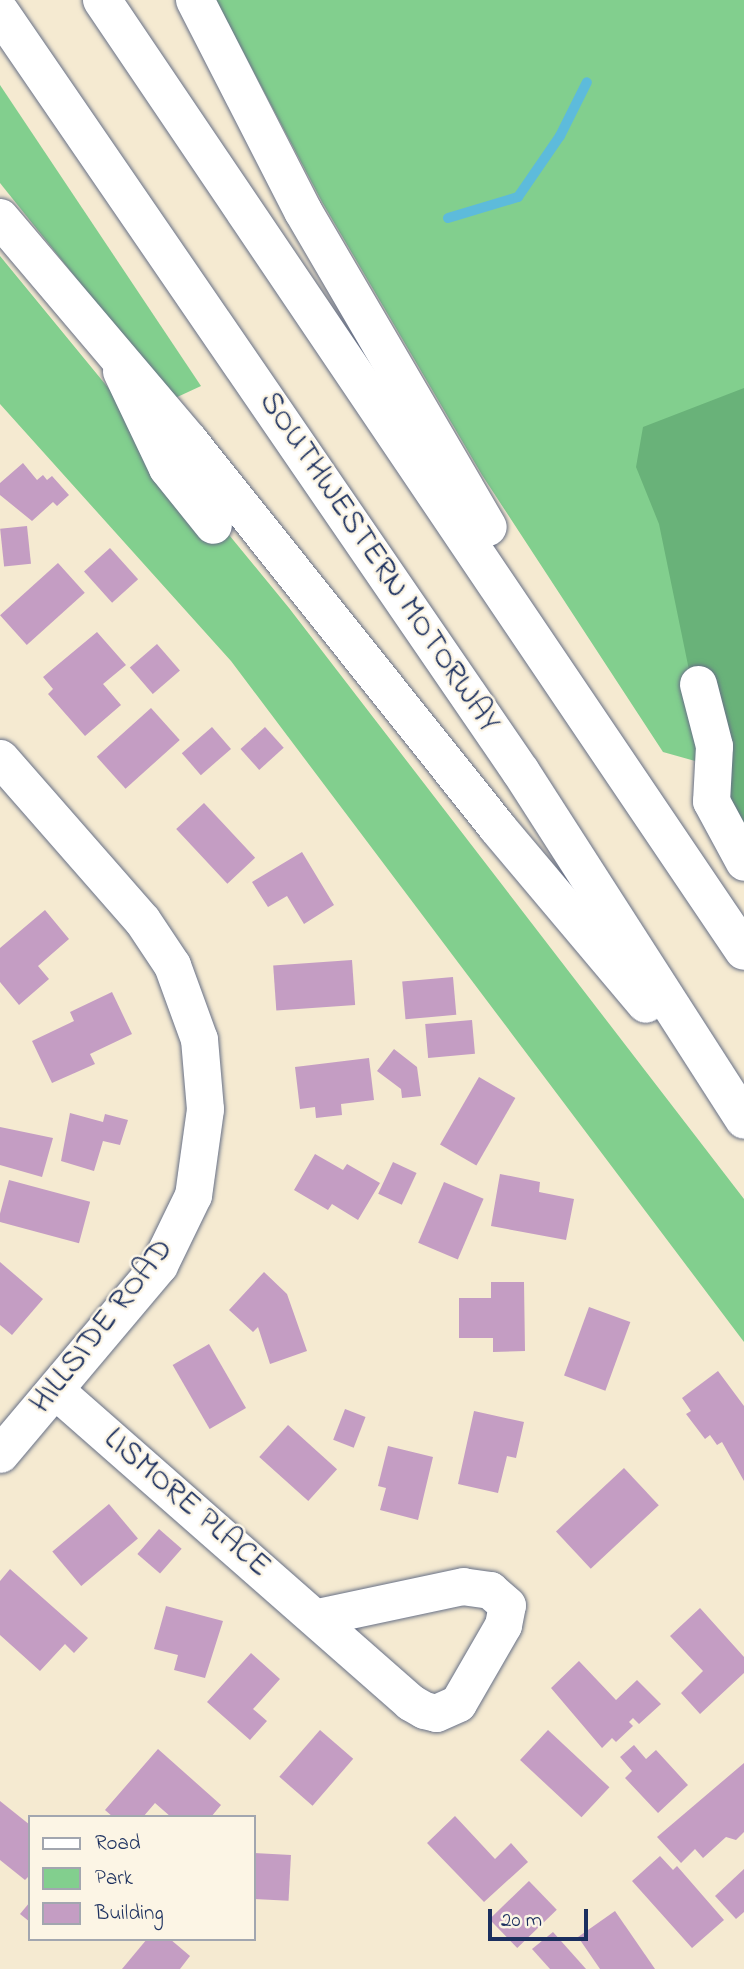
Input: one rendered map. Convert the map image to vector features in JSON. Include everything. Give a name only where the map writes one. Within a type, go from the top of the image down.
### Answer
[{"type":"highway","points":[[102,0],[744,951]]},
{"type":"highway","points":[[195,0],[303,211],[398,375],[744,951]]},
{"type":"highway","name":"SOUTHWESTERN MOTORWAY","points":[[0,12],[521,772],[744,1121]]},
{"type":"highway","points":[[0,218],[108,345],[497,827],[744,1121]]},
{"type":"street","points":[[108,345],[167,468],[213,525]]},
{"type":"street","points":[[698,684],[714,746],[711,801],[744,862]]},
{"type":"street","name":"HILLSIDE ROAD","points":[[0,758],[142,920],[172,965],[193,1019],[204,1074],[201,1159],[180,1229],[159,1265],[0,1454]]},
{"type":"street","name":"LISMORE PLACE","points":[[55,1390],[317,1617],[410,1702],[436,1713],[458,1703],[503,1625],[507,1605],[491,1590],[463,1586],[317,1617]]},
{"type":"green space","points":[[216,0],[744,0],[744,806],[720,768],[663,752],[482,475],[322,202]]},
{"type":"green space","points":[[0,85],[201,386],[173,399],[0,183]]},
{"type":"green space","points":[[0,256],[289,608],[744,1199],[744,1342],[231,661],[0,404]]},
{"type":"green space","points":[[744,388],[744,846],[689,670],[659,524],[636,467],[643,427]]},
{"type":"building","points":[[23,463],[37,480],[43,475],[47,480],[52,476],[69,495],[57,506],[53,502],[32,521],[0,495],[0,483]]},
{"type":"building","points":[[27,526],[31,564],[4,567],[0,529]]},
{"type":"building","points":[[110,548],[138,579],[112,603],[84,571]]},
{"type":"building","points":[[58,563],[85,593],[27,645],[0,615]]},
{"type":"building","points":[[97,632],[126,665],[103,684],[121,705],[85,736],[48,694],[53,689],[43,677]]},
{"type":"building","points":[[157,644],[180,670],[153,694],[130,668]]},
{"type":"building","points":[[151,708],[180,740],[126,789],[97,757]]},
{"type":"building","points":[[212,727],[231,749],[201,775],[182,753]]},
{"type":"building","points":[[265,727],[284,748],[259,770],[240,749]]},
{"type":"building","points":[[204,803],[255,858],[227,884],[176,829]]},
{"type":"building","points":[[302,852],[334,905],[304,924],[287,896],[268,907],[252,882]]},
{"type":"building","points":[[45,910],[69,939],[38,966],[49,979],[19,1005],[0,982],[0,948]]},
{"type":"building","points":[[352,960],[355,1005],[276,1010],[273,966]]},
{"type":"building","points":[[453,977],[456,1015],[406,1019],[402,981]]},
{"type":"building","points":[[112,992],[132,1034],[90,1054],[95,1064],[52,1083],[32,1041],[74,1021],[70,1012]]},
{"type":"building","points":[[472,1020],[475,1054],[428,1058],[425,1024]]},
{"type":"building","points":[[394,1049],[417,1067],[421,1096],[402,1098],[401,1089],[377,1071]]},
{"type":"building","points":[[369,1058],[374,1100],[341,1104],[342,1115],[316,1118],[315,1107],[300,1109],[295,1067]]},
{"type":"building","points":[[479,1077],[515,1098],[476,1166],[440,1145]]},
{"type":"building","points":[[70,1113],[103,1122],[105,1114],[128,1120],[120,1145],[103,1141],[94,1171],[61,1161]]},
{"type":"building","points":[[0,1127],[53,1138],[42,1177],[0,1165]]},
{"type":"building","points":[[315,1154],[343,1170],[347,1164],[380,1183],[358,1220],[332,1204],[328,1210],[294,1190]]},
{"type":"building","points":[[393,1162],[417,1173],[402,1205],[378,1194]]},
{"type":"building","points":[[500,1174],[540,1182],[539,1192],[574,1199],[566,1240],[491,1226]]},
{"type":"building","points":[[9,1180],[90,1202],[79,1243],[0,1222]]},
{"type":"building","points":[[444,1182],[484,1199],[458,1260],[418,1243]]},
{"type":"building","points":[[0,1262],[43,1299],[12,1335],[0,1325]]},
{"type":"building","points":[[264,1272],[287,1294],[307,1351],[270,1364],[258,1327],[253,1332],[229,1310]]},
{"type":"building","points":[[491,1282],[524,1282],[525,1351],[493,1352],[493,1338],[459,1338],[459,1298],[491,1298]]},
{"type":"building","points":[[589,1307],[630,1322],[605,1391],[564,1376]]},
{"type":"building","points":[[209,1344],[246,1408],[210,1429],[173,1365]]},
{"type":"building","points":[[718,1371],[744,1406],[744,1481],[722,1442],[717,1445],[710,1435],[705,1439],[686,1414],[691,1411],[682,1398]]},
{"type":"building","points":[[345,1409],[366,1417],[354,1448],[333,1440]]},
{"type":"building","points":[[474,1411],[524,1422],[516,1458],[507,1456],[498,1493],[458,1484]]},
{"type":"building","points":[[288,1425],[337,1469],[308,1501],[259,1457]]},
{"type":"building","points":[[388,1446],[433,1457],[418,1520],[380,1510],[386,1488],[378,1486]]},
{"type":"building","points":[[624,1468],[659,1505],[591,1569],[556,1531]]},
{"type":"building","points":[[109,1504],[138,1538],[81,1586],[52,1552]]},
{"type":"building","points":[[159,1529],[182,1549],[160,1574],[137,1554]]},
{"type":"building","points":[[10,1569],[88,1638],[74,1653],[65,1644],[40,1671],[0,1635],[0,1581]]},
{"type":"building","points":[[166,1606],[223,1621],[205,1678],[174,1670],[178,1655],[154,1649]]},
{"type":"building","points":[[700,1608],[744,1657],[744,1673],[700,1714],[681,1693],[703,1671],[670,1636]]},
{"type":"building","points":[[251,1653],[280,1679],[253,1709],[267,1721],[250,1740],[207,1702]]},
{"type":"building","points":[[579,1661],[616,1700],[637,1680],[661,1704],[639,1724],[633,1718],[629,1722],[633,1726],[616,1742],[612,1738],[602,1748],[551,1688]]},
{"type":"building","points":[[320,1730],[353,1759],[313,1806],[279,1777]]},
{"type":"building","points":[[548,1730],[609,1787],[581,1817],[520,1760]]},
{"type":"building","points":[[634,1745],[646,1759],[656,1750],[688,1785],[658,1813],[625,1778],[632,1771],[620,1757]]},
{"type":"building","points":[[158,1749],[221,1805],[213,1815],[169,1815],[155,1803],[145,1815],[111,1815],[105,1810]]},
{"type":"building","points":[[744,1763],[744,1832],[736,1840],[726,1837],[703,1858],[695,1849],[681,1863],[657,1837]]},
{"type":"building","points":[[0,1801],[28,1823],[28,1877],[25,1880],[0,1860]]},
{"type":"building","points":[[455,1816],[495,1859],[511,1843],[528,1862],[484,1902],[427,1843]]},
{"type":"building","points":[[256,1853],[291,1855],[289,1901],[256,1899]]},
{"type":"building","points":[[660,1856],[673,1870],[677,1866],[724,1920],[692,1948],[632,1881]]},
{"type":"building","points":[[744,1869],[744,1912],[736,1919],[715,1896]]},
{"type":"building","points":[[529,1881],[557,1910],[517,1948],[489,1919]]},
{"type":"building","points":[[28,1904],[28,1920],[20,1914]]},
{"type":"building","points":[[615,1911],[655,1969],[600,1969],[578,1937]]},
{"type":"building","points":[[553,1932],[586,1969],[550,1969],[532,1949]]},
{"type":"building","points":[[145,1941],[172,1941],[190,1956],[180,1969],[122,1969]]},
{"type":"waterway","points":[[448,218],[518,197],[560,136],[587,82]]}]
